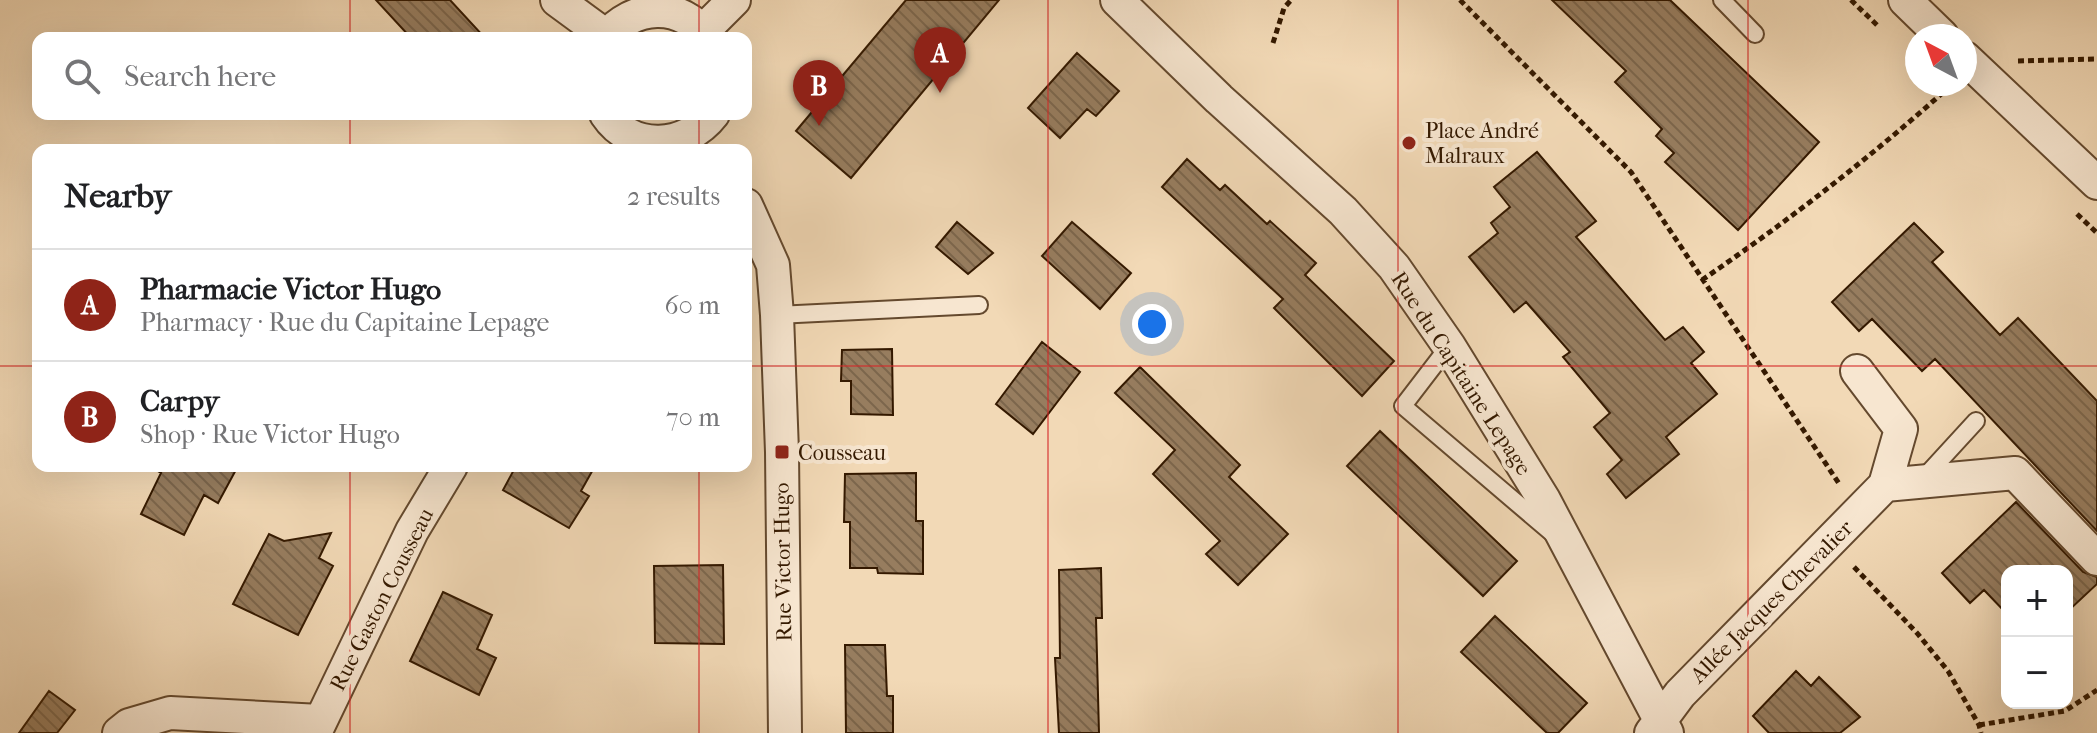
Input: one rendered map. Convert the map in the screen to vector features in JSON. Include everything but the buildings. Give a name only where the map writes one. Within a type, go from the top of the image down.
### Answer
[{"type":"street","points":[[557,0],[599,32]]},
{"type":"street","points":[[707,32],[734,0]]},
{"type":"street","name":"Rue du Capitaine Lepage","points":[[1117,0],[1219,99],[1343,211],[1394,267],[1449,346],[1544,500],[1660,729]]},
{"type":"street","points":[[1905,0],[1930,24]]},
{"type":"street","points":[[611,32],[627,17],[654,9],[679,15],[701,32]]},
{"type":"street","points":[[1977,69],[2097,183]]},
{"type":"street","points":[[610,120],[629,143],[658,143],[711,130]]},
{"type":"street","name":"Rue Victor Hugo","points":[[752,218],[773,265],[777,315],[785,733]]},
{"type":"street","name":"Allée Jacques Chevalier","points":[[1660,729],[1680,694],[1885,485],[1901,429],[1857,371]]},
{"type":"street","name":"Rue Gaston Cousseau","points":[[317,727],[412,531],[447,472]]},
{"type":"street","points":[[1885,485],[2015,473],[2097,559]]},
{"type":"street","points":[[119,733],[129,725],[170,713],[317,727]]},
{"type":"lane","points":[[1722,0],[1755,34]]},
{"type":"lane","points":[[777,315],[979,305]]},
{"type":"lane","points":[[1449,346],[1403,406],[1570,548]]},
{"type":"lane","points":[[1920,482],[1947,449],[1976,421]]},
{"type":"path","points":[[1273,43],[1284,8],[1291,0]]},
{"type":"path","points":[[1460,0],[1631,172],[1859,512]]},
{"type":"path","points":[[2008,61],[2097,59]]},
{"type":"path","points":[[1702,280],[1789,217],[1937,96]]},
{"type":"path","points":[[1831,542],[1940,661],[1981,733]]},
{"type":"path","points":[[1979,725],[2065,711],[2097,690]]},
{"type":"place","name":"Pharmacie Victor Hugo","points":[[940,93]]},
{"type":"place","name":"Carpy","points":[[819,126]]},
{"type":"place","name":"Place André Malraux","points":[[1409,143]]},
{"type":"place","name":"Cousseau","points":[[782,452]]}]
